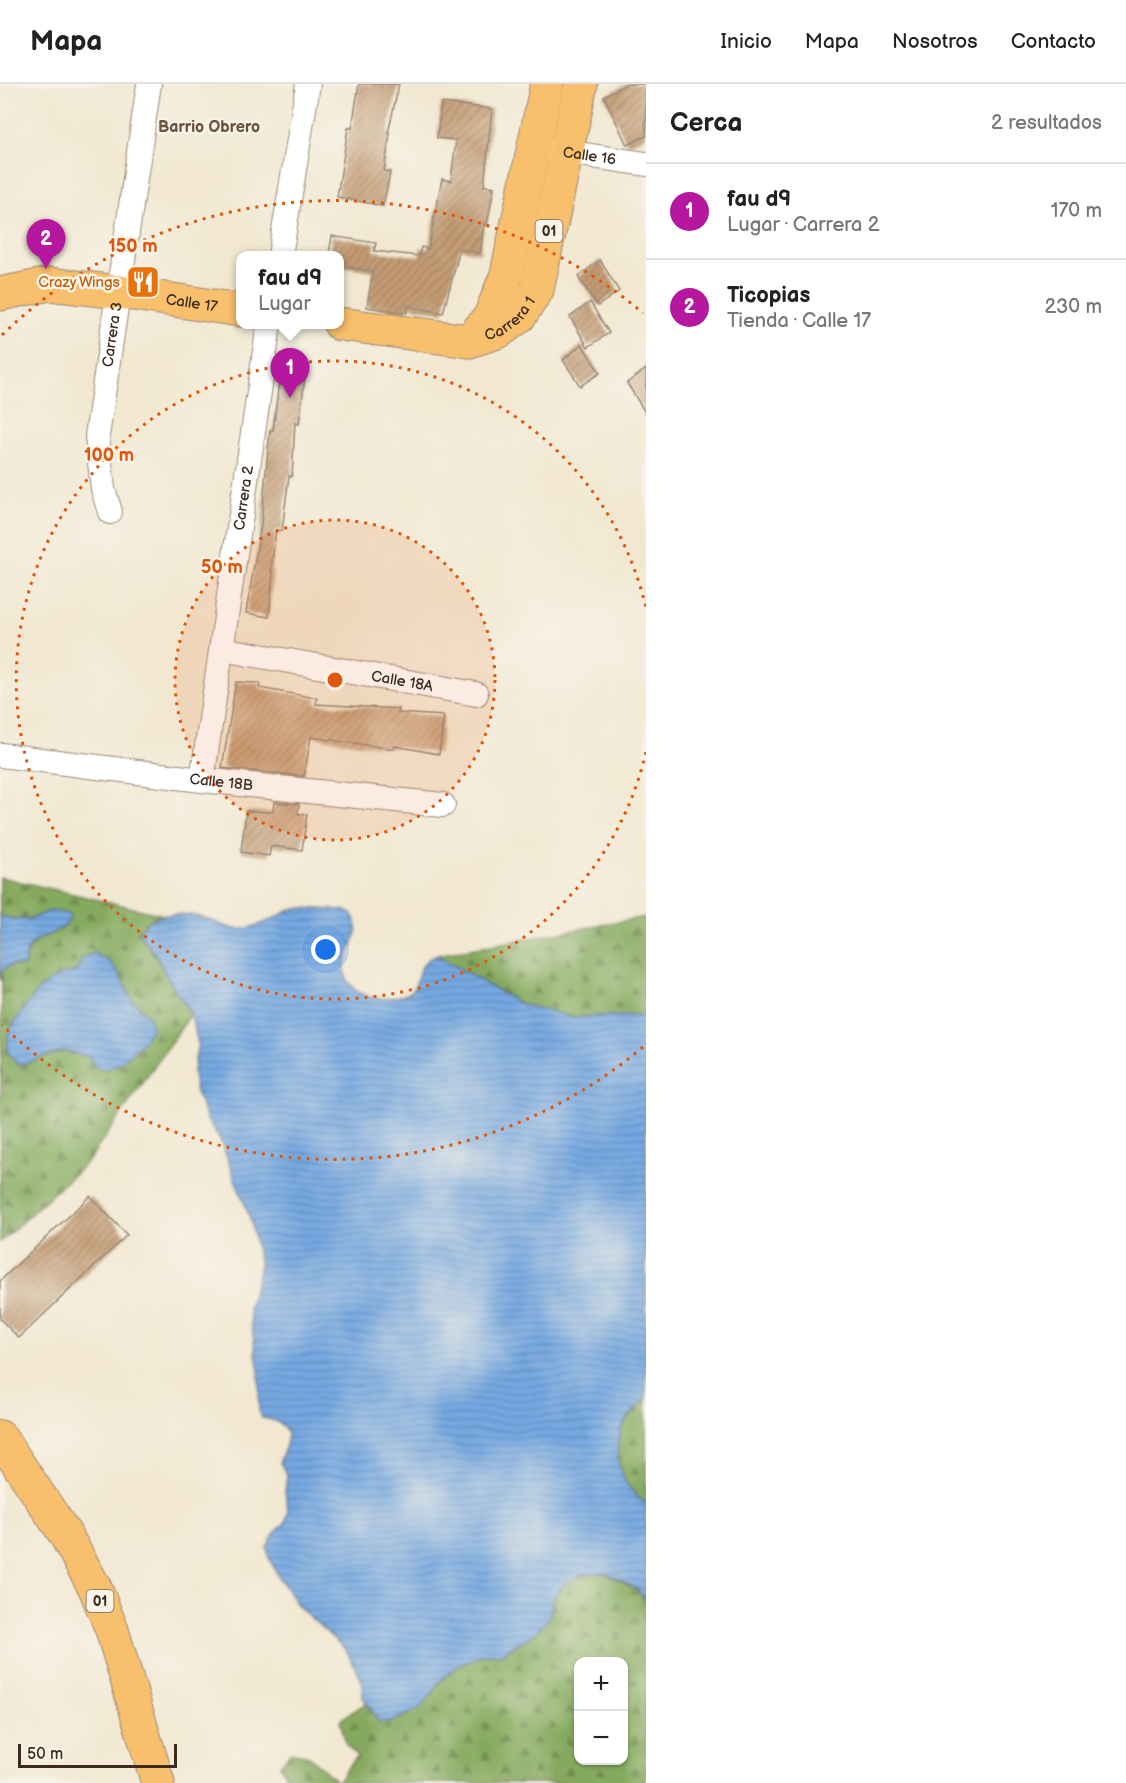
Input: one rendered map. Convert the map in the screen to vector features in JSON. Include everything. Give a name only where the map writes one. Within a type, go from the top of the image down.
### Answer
[{"type":"highway","name":"Carrera 1","points":[[469,341],[490,317],[507,274],[547,84]]},
{"type":"highway","name":"Carrera 1","points":[[469,341],[500,332],[519,316],[537,290],[581,84]]},
{"type":"highway","name":"Calle 17","points":[[0,294],[49,285],[119,292],[236,309]]},
{"type":"highway","name":"01","points":[[344,325],[469,341]]},
{"type":"highway","name":"01","points":[[0,1437],[65,1534],[94,1588],[112,1630],[158,1783]]},
{"type":"street","name":"Carrera 3","points":[[110,512],[103,489],[97,436],[150,84]]},
{"type":"street","points":[[281,251],[308,84]]},
{"type":"street","name":"Calle 16","points":[[534,147],[646,164]]},
{"type":"street","name":"Carrera 2","points":[[202,780],[268,329]]},
{"type":"street","name":"Calle 18A","points":[[221,649],[476,694]]},
{"type":"street","name":"Calle 18B","points":[[2,755],[202,780],[443,805]]},
{"type":"green space","points":[[0,877],[164,915],[145,923],[140,934],[191,1014],[89,1160],[0,1242],[2,970],[12,965],[24,966],[29,950],[37,941],[63,927],[58,912],[54,911],[29,919],[0,916]],"holes":[[[100,957],[110,962],[121,976],[132,1000],[141,1008],[152,1029],[136,1049],[117,1065],[108,1068],[98,1066],[90,1057],[65,1051],[19,1065],[8,1052],[8,1035],[38,990],[59,976],[76,971],[81,964],[81,958]]]},
{"type":"green space","points":[[646,917],[646,1015],[572,1017],[521,1004],[436,955]]},
{"type":"green space","points":[[646,1398],[646,1503],[637,1496],[625,1480],[620,1470],[618,1449],[622,1428]]},
{"type":"green space","points":[[604,1573],[638,1590],[646,1602],[646,1783],[290,1783],[280,1765],[291,1752],[309,1756],[337,1782],[357,1756],[346,1744],[340,1720],[366,1703],[379,1722],[391,1722],[418,1710],[433,1693],[438,1683],[456,1667],[484,1654],[500,1654],[535,1634],[548,1618],[553,1599],[568,1582],[583,1574]]},
{"type":"water","points":[[296,908],[344,910],[352,914],[357,928],[346,960],[345,974],[354,988],[366,996],[386,998],[407,994],[415,986],[423,964],[436,955],[521,1004],[572,1017],[646,1015],[646,1398],[622,1428],[618,1460],[620,1470],[630,1488],[646,1503],[646,1602],[638,1590],[619,1579],[604,1573],[583,1574],[560,1589],[553,1599],[549,1618],[535,1634],[500,1654],[484,1654],[456,1667],[438,1683],[433,1693],[418,1710],[391,1722],[379,1722],[363,1697],[362,1681],[346,1650],[298,1606],[269,1558],[267,1547],[274,1534],[285,1523],[288,1513],[285,1491],[287,1476],[280,1462],[287,1435],[283,1426],[262,1418],[259,1413],[259,1372],[249,1309],[260,1266],[251,1221],[219,1137],[207,1120],[195,1089],[193,1071],[198,1043],[191,1014],[165,974],[156,955],[140,935],[142,927],[148,922],[164,916],[206,918],[227,927],[244,929],[257,926]]},
{"type":"water","points":[[52,910],[71,915],[68,922],[58,930],[33,942],[28,949],[24,966],[12,965],[2,970],[0,980],[0,916],[30,919]]},
{"type":"water","points":[[94,953],[110,962],[117,970],[132,1000],[149,1017],[152,1029],[127,1057],[110,1068],[102,1069],[92,1063],[90,1057],[64,1051],[18,1065],[8,1052],[8,1035],[12,1026],[38,990],[59,976],[76,971],[81,964],[81,958]]},
{"type":"building","points":[[359,84],[399,84],[388,133],[390,133],[384,171],[390,172],[383,206],[337,197],[348,128],[352,128]]},
{"type":"building","points":[[626,84],[646,84],[646,136],[627,145],[604,96]]},
{"type":"building","points":[[441,103],[492,109],[484,186],[494,187],[487,225],[484,224],[480,253],[460,249],[443,313],[408,306],[407,313],[367,307],[373,271],[344,267],[344,251],[330,251],[332,236],[376,243],[374,251],[419,256],[421,247],[428,249],[442,179],[451,181],[456,140],[437,138]]},
{"type":"building","points":[[600,260],[619,291],[598,306],[578,277]]},
{"type":"building","points":[[590,302],[609,333],[588,347],[570,317]]},
{"type":"building","points":[[582,344],[600,373],[580,386],[563,360]]},
{"type":"building","points":[[646,369],[646,414],[627,383]]},
{"type":"building","points":[[280,374],[305,377],[299,424],[295,423],[292,477],[289,476],[282,531],[276,530],[269,617],[246,613],[261,525],[270,430],[273,430]]},
{"type":"building","points":[[236,682],[260,683],[259,688],[317,698],[316,704],[399,709],[398,713],[444,716],[439,754],[395,746],[394,749],[311,737],[304,776],[222,768]]},
{"type":"building","points":[[274,802],[299,804],[298,814],[307,814],[302,850],[271,846],[269,856],[241,852],[246,811],[273,812]]},
{"type":"building","points":[[90,1196],[127,1235],[19,1338],[0,1319],[0,1281]]},
{"type":"place","name":"Ticopias","points":[[46,269]]},
{"type":"place","name":"Crazy Wings","points":[[143,282]]},
{"type":"place","name":"fau d9","points":[[290,398]]},
{"type":"district","name":"Barrio Obrero","points":[[209,127]]}]
